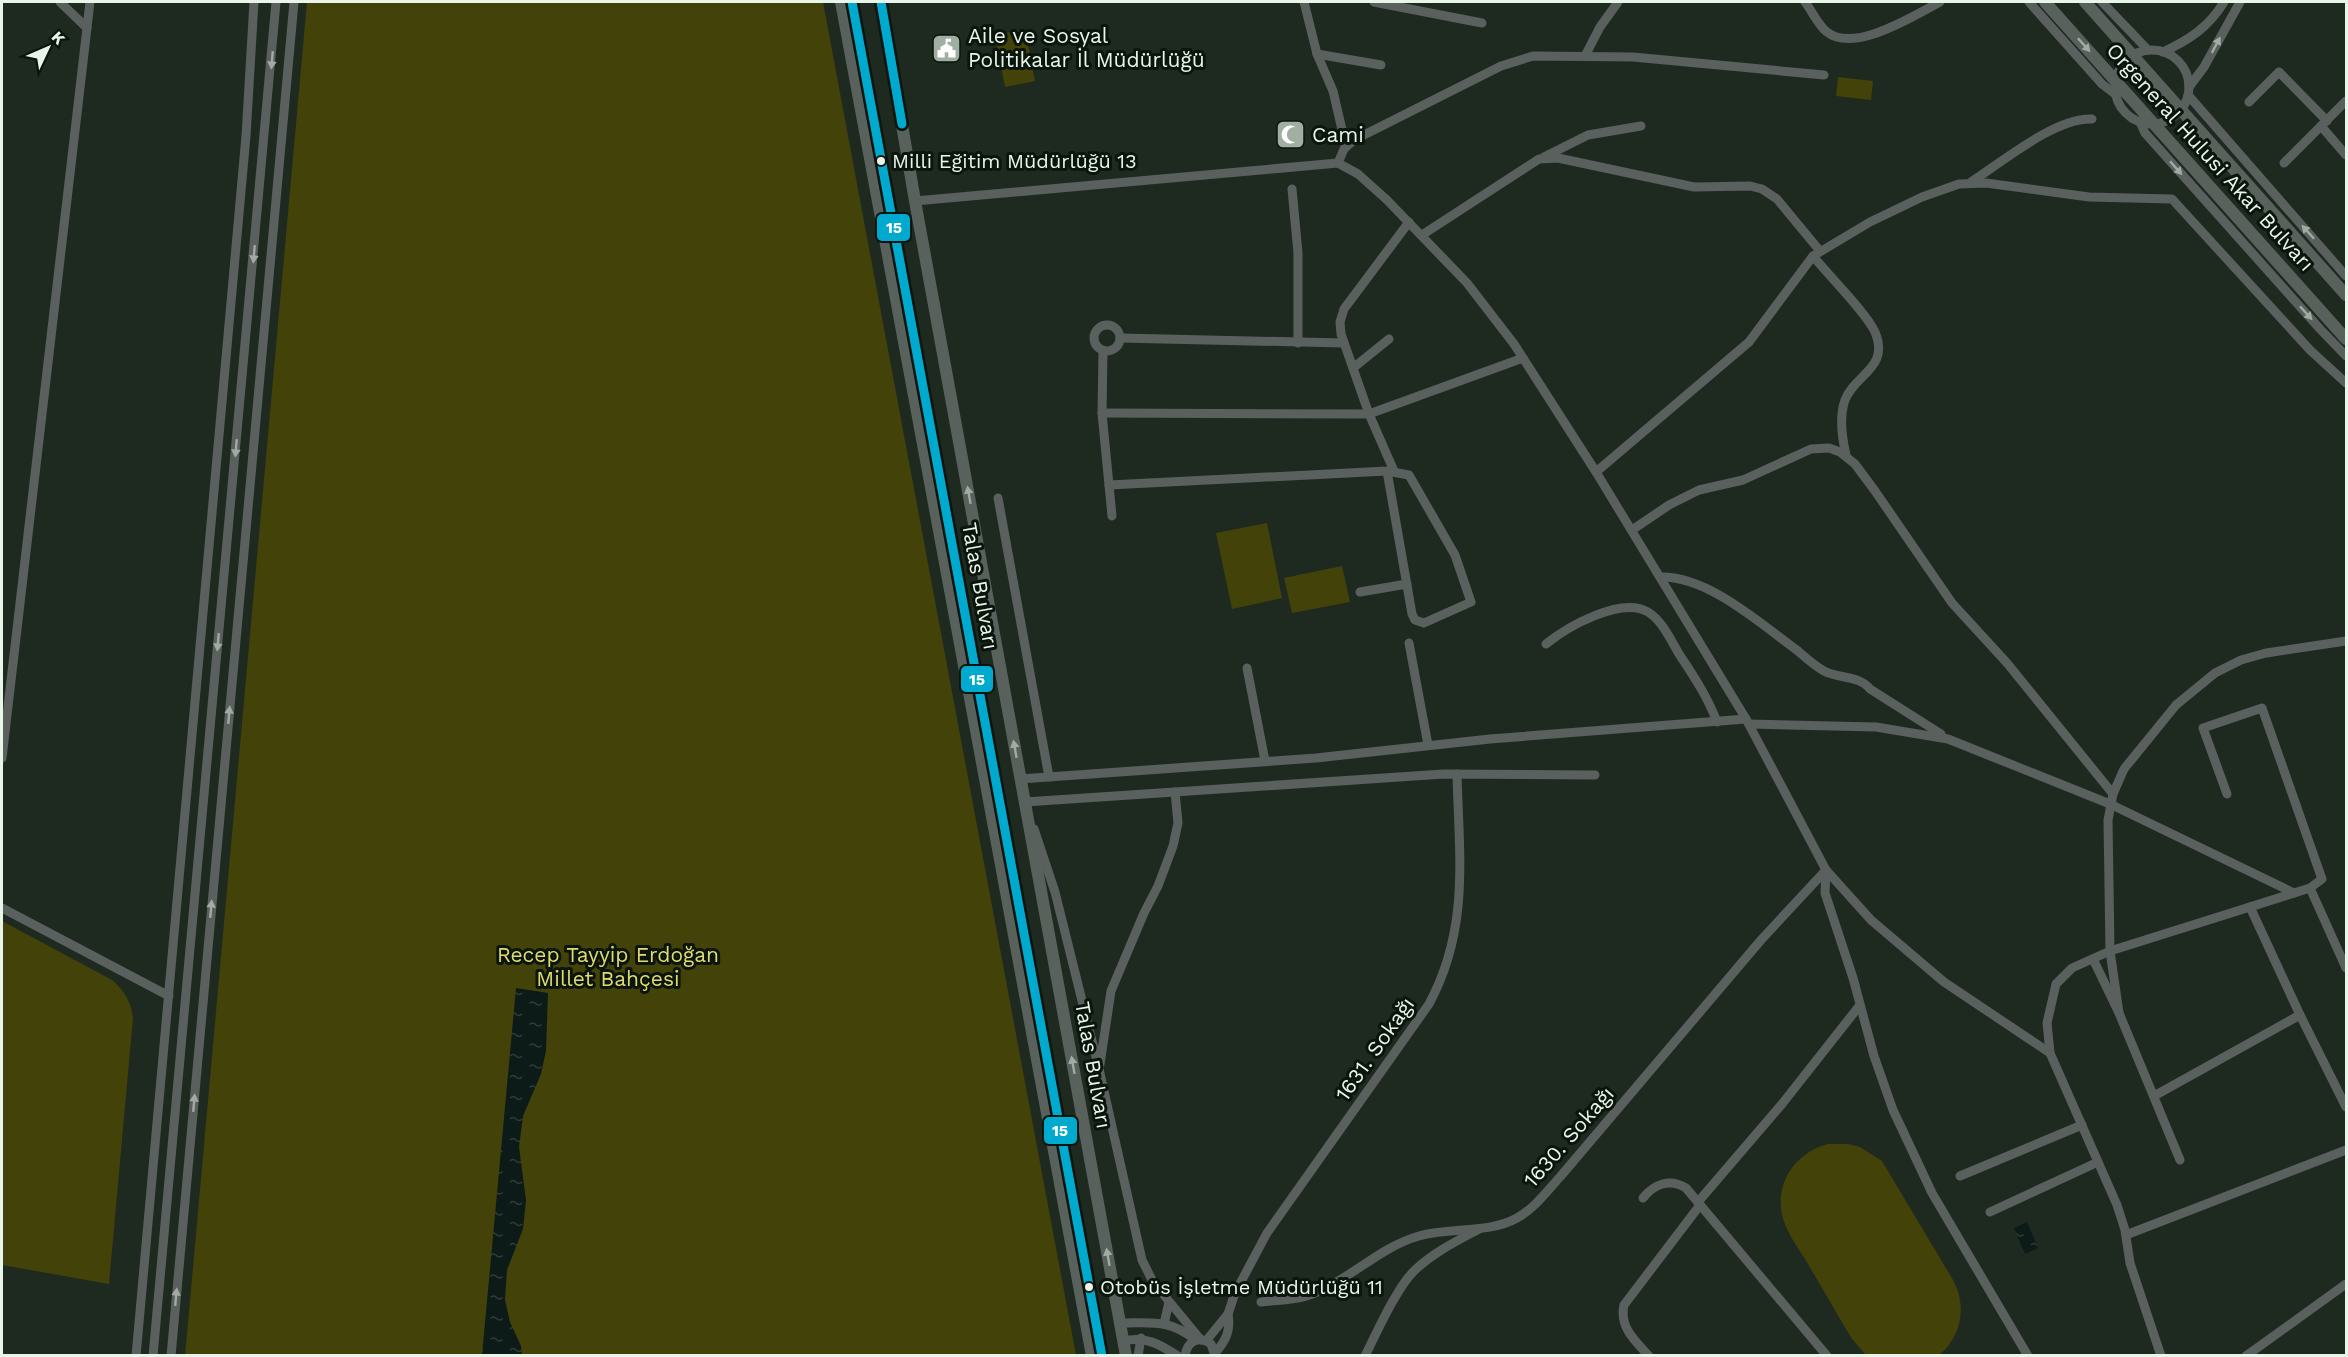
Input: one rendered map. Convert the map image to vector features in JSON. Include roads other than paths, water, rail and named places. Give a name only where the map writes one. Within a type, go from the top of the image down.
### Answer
[{"type":"main road","points":[[841,2],[1092,1356]]},
{"type":"main road","name":"Talas Bulvarı","points":[[852,2],[1102,1356]]},
{"type":"main road","name":"Talas Bulvarı","points":[[881,2],[915,201],[1126,1356]]},
{"type":"main road","name":"Orgeneral Hulusi Akar Bulvarı","points":[[2045,2],[2346,339]]},
{"type":"main road","name":"Orgeneral Hulusi Akar Bulvarı","points":[[2085,2],[2346,295]]},
{"type":"street","points":[[60,2],[87,28]]},
{"type":"street","points":[[2,758],[90,2]]},
{"type":"street","points":[[136,1356],[246,136],[254,2]]},
{"type":"street","points":[[153,1356],[276,2]]},
{"type":"street","points":[[171,1356],[294,2]]},
{"type":"street","points":[[1304,2],[1317,54],[1333,91],[1346,147]]},
{"type":"street","points":[[1374,2],[1482,24]]},
{"type":"street","points":[[1584,56],[1600,27],[1618,2]]},
{"type":"street","points":[[1805,2],[1826,31],[1845,38],[1867,36],[1883,31],[1940,2]]},
{"type":"street","points":[[2029,2],[2102,84],[2115,94],[2127,114],[2140,122],[2156,124],[2170,119],[2182,109],[2188,91],[2240,2]]},
{"type":"street","points":[[2102,2],[2148,50]]},
{"type":"street","points":[[2163,52],[2199,32],[2214,17],[2224,2]]},
{"type":"street","points":[[2115,94],[2116,79],[2122,65],[2133,55],[2148,50],[2163,52],[2182,65],[2188,91],[2346,276]]},
{"type":"street","points":[[1317,54],[1381,65]]},
{"type":"street","points":[[1338,162],[1346,147],[1354,140],[1420,105],[1511,62],[1544,55],[1634,57],[1824,75]]},
{"type":"street","points":[[2249,102],[2279,72],[2324,123],[2346,155]]},
{"type":"street","points":[[2284,163],[2346,101]]},
{"type":"street","points":[[1969,183],[2055,127],[2072,120],[2092,119]]},
{"type":"street","points":[[2140,122],[2145,133],[2346,356]]},
{"type":"street","points":[[1422,235],[1539,159],[1588,135],[1641,126]]},
{"type":"street","points":[[1539,159],[1567,159],[1694,187],[1750,186],[1762,189],[1777,199],[1868,322],[1878,342],[1875,363],[1848,393],[1844,404],[1842,432],[1846,455],[1875,491],[1952,603],[2007,663],[2113,794]]},
{"type":"street","points":[[915,201],[1338,162],[1368,182],[1422,235],[1484,303],[1523,358],[1632,530],[1747,722],[1826,870],[1870,920],[1944,982],[2050,1053]]},
{"type":"street","points":[[1596,472],[1749,342],[1817,254],[1896,209],[1949,187],[1969,183],[1986,183],[2089,197],[2172,198],[2310,350],[2346,382]]},
{"type":"street","points":[[1292,189],[1298,253],[1298,343]]},
{"type":"street","points":[[1109,485],[1390,471],[1409,475],[1455,555],[1471,602],[1421,623],[1413,617],[1390,471],[1340,328],[1344,309],[1409,222]]},
{"type":"street","points":[[1112,516],[1102,413],[1104,351],[1094,342],[1095,333],[1101,327],[1114,327],[1120,338]]},
{"type":"street","points":[[1120,338],[1344,343]]},
{"type":"street","points":[[1104,351],[1115,349],[1120,338]]},
{"type":"street","points":[[1353,368],[1389,339]]},
{"type":"street","points":[[1102,413],[1369,414],[1523,358]]},
{"type":"street","points":[[1632,530],[1669,505],[1699,490],[1743,480],[1811,449],[1828,448],[1846,455]]},
{"type":"street","points":[[998,498],[1049,777]]},
{"type":"street","points":[[1661,578],[1679,578],[1698,585],[1741,610],[1825,671],[1863,682],[1870,689],[1948,739],[2110,804],[2294,893]]},
{"type":"street","points":[[1360,592],[1407,584]]},
{"type":"street","points":[[1546,644],[1569,627],[1595,616],[1632,608],[1643,610],[1654,616],[1708,698],[1716,722]]},
{"type":"street","points":[[2119,1013],[2110,951],[2108,820],[2113,794],[2124,769],[2166,717],[2188,694],[2215,673],[2241,660],[2266,653],[2346,641]]},
{"type":"street","points":[[1409,642],[1428,746]]},
{"type":"street","points":[[1247,668],[1265,761]]},
{"type":"street","points":[[2162,1356],[2130,1263],[2126,1235],[2117,1205],[2050,1053],[2047,1023],[2056,984],[2072,968],[2110,951],[2310,888],[2322,879],[2262,708],[2203,728],[2227,794]]},
{"type":"street","points":[[1020,779],[1265,761],[1490,739],[1716,722],[1876,727],[1948,739]]},
{"type":"street","points":[[1215,1354],[1169,1302],[1147,1271],[1138,1248],[1099,1069],[1055,892],[1025,802],[1457,774],[1595,775]]},
{"type":"street","name":"1631. Sokağı","points":[[1185,1356],[1188,1346],[1201,1340],[1228,1314],[1235,1293],[1264,1237],[1429,1004],[1444,972],[1454,939],[1460,898],[1457,774]]},
{"type":"street","points":[[1099,1069],[1112,991],[1173,846],[1178,823],[1174,792]]},
{"type":"street","points":[[1826,870],[1825,893],[1883,1083],[1918,1166],[2028,1356]]},
{"type":"street","name":"1630. Sokağı","points":[[1262,1302],[1301,1298],[1318,1292],[1384,1250],[1408,1239],[1449,1230],[1481,1228],[1509,1222],[1533,1206],[1761,940],[1826,870]]},
{"type":"street","points":[[2310,888],[2346,968]]},
{"type":"street","points":[[2250,907],[2346,1107]]},
{"type":"street","points":[[2,908],[169,996]]},
{"type":"street","points":[[2093,959],[2119,1013],[2180,1160]]},
{"type":"street","points":[[1649,1356],[1632,1337],[1625,1325],[1622,1314],[1624,1305],[1699,1204],[1860,1005]]},
{"type":"street","points":[[2154,1096],[2300,1015]]},
{"type":"street","points":[[1960,1176],[2082,1125]]},
{"type":"street","points":[[2126,1235],[2346,1150]]},
{"type":"street","points":[[1990,1212],[2098,1162]]},
{"type":"street","points":[[1643,1198],[1655,1187],[1674,1183],[1686,1188],[1827,1356]]},
{"type":"street","points":[[1365,1356],[1391,1307],[1414,1271],[1441,1250],[1481,1228]]},
{"type":"street","points":[[2246,1356],[2346,1284]]},
{"type":"street","points":[[1164,1324],[1169,1302]]},
{"type":"street","name":"1631. Sokağı","points":[[1215,1354],[1227,1336],[1230,1323],[1228,1314]]},
{"type":"street","points":[[1120,1323],[1164,1324],[1181,1329],[1201,1340]]},
{"type":"street","points":[[1123,1341],[1141,1338],[1157,1343],[1178,1356]]},
{"type":"street","points":[[1138,1356],[1141,1338]]},
{"type":"water","points":[[516,988],[548,993],[546,1051],[541,1074],[523,1116],[519,1147],[526,1200],[523,1229],[507,1270],[505,1300],[522,1355],[482,1355]]},
{"type":"water","points":[[2027,1222],[2038,1248],[2025,1254],[2014,1228]]},
{"type":"place","name":"Aile ve Sosyal Politikalar İl Müdürlüğü","points":[[947,48]]},
{"type":"place","name":"Cami","points":[[1291,135]]},
{"type":"place","name":"Milli Eğitim Müdürlüğü 13","points":[[881,161]]},
{"type":"place","name":"Otobüs İşletme Müdürlüğü 11","points":[[1089,1287]]},
{"type":"park label","name":"Recep Tayyip Erdoğan Millet Bahçesi","points":[[608,967]]}]
